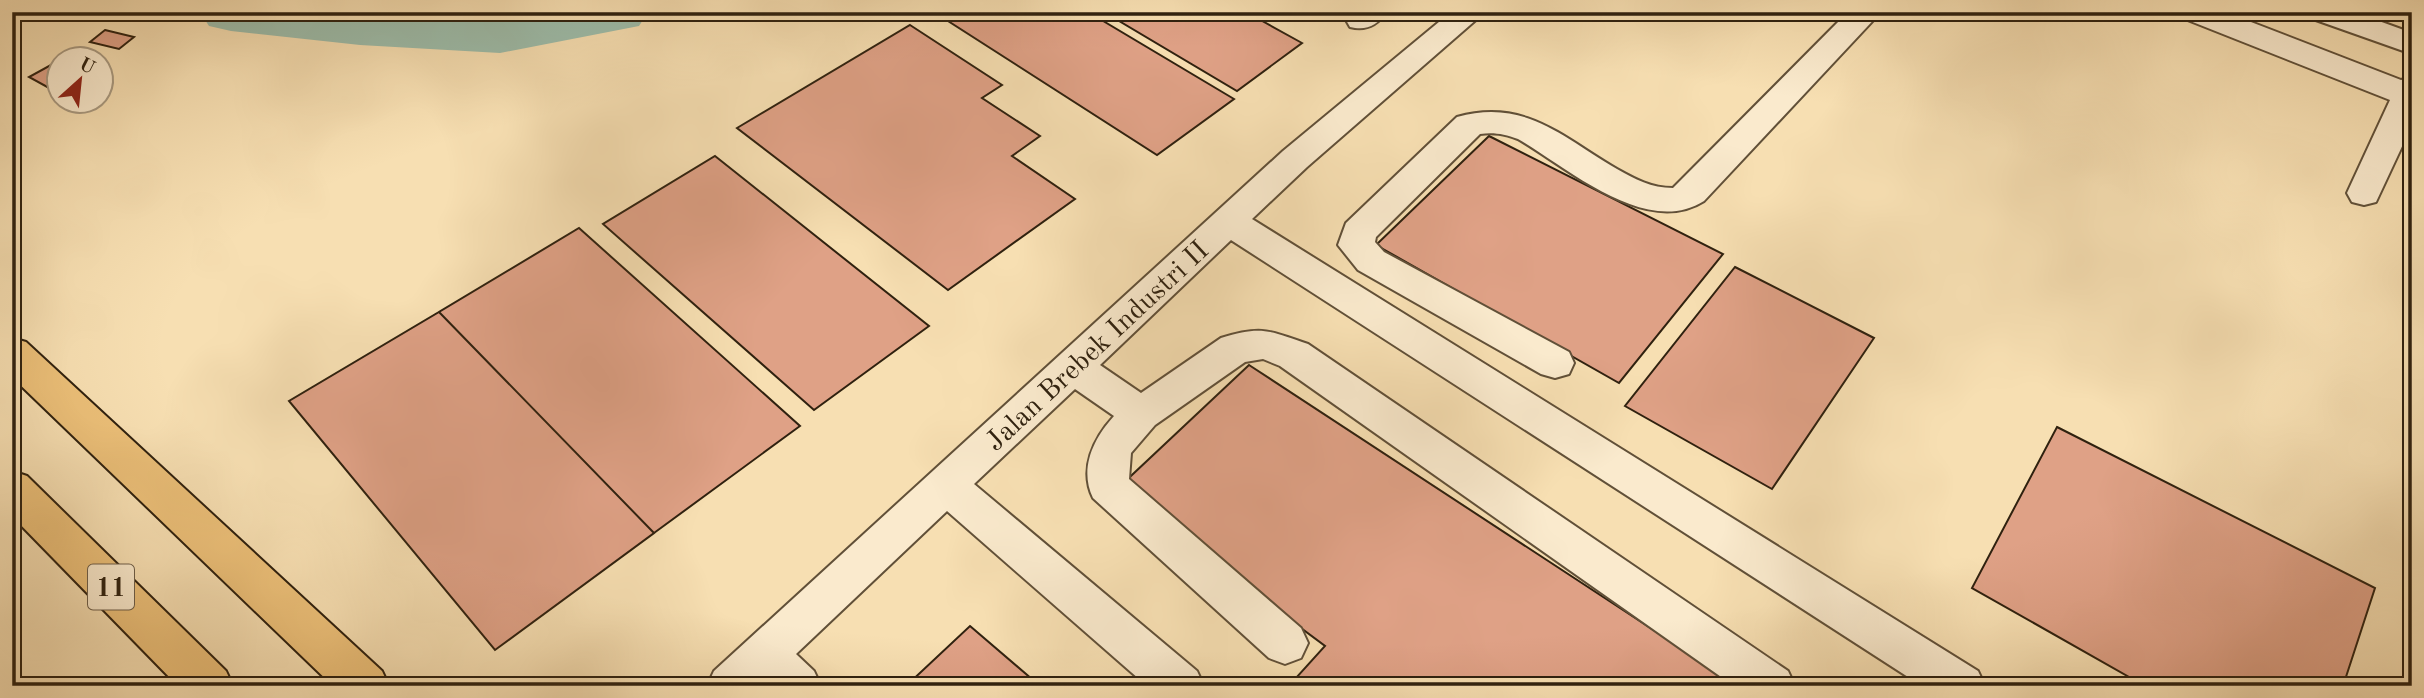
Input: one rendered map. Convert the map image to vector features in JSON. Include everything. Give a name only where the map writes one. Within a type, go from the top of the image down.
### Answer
[{"type":"highway","points":[[12,353],[366,686]]},
{"type":"highway","name":"11","points":[[12,488],[210,686]]},
{"type":"street","name":"Jalan Brebek Industri II","points":[[730,686],[1295,159],[1470,12]]},
{"type":"street","points":[[1555,363],[1371,261],[1356,245],[1359,232],[1469,125],[1488,120],[1513,125],[1637,194],[1662,200],[1678,200],[1692,192],[1866,12]]},
{"type":"street","points":[[2196,12],[2410,91],[2364,193]]},
{"type":"street","points":[[2324,12],[2402,31]]},
{"type":"street","points":[[1228,221],[1940,680]]},
{"type":"street","points":[[1285,643],[1108,486],[1108,457],[1115,443],[1141,414],[1235,349],[1264,344],[1294,355],[1772,686]]},
{"type":"street","points":[[1073,367],[1141,414]]},
{"type":"street","points":[[946,485],[1181,686]]},
{"type":"street","points":[[766,655],[799,686]]},
{"type":"building","points":[[934,12],[1088,12],[1234,99],[1157,155]]},
{"type":"building","points":[[1104,12],[1246,12],[1302,43],[1237,91]]},
{"type":"building","points":[[910,25],[1002,85],[982,98],[1040,136],[1012,156],[1075,199],[948,290],[737,128]]},
{"type":"building","points":[[105,30],[134,37],[119,49],[116,46],[90,42]]},
{"type":"building","points":[[46,68],[46,86],[29,77]]},
{"type":"building","points":[[1489,136],[1723,254],[1619,383],[1376,245]]},
{"type":"building","points":[[715,156],[929,326],[814,410],[603,224]]},
{"type":"building","points":[[579,228],[800,426],[654,533],[439,312]]},
{"type":"building","points":[[1735,267],[1874,338],[1772,489],[1625,406]]},
{"type":"building","points":[[439,312],[654,533],[495,650],[289,401]]},
{"type":"building","points":[[1249,365],[1739,686],[1304,686],[1295,679],[1325,646],[1116,490]]},
{"type":"building","points":[[2057,427],[2375,588],[2343,686],[2145,686],[1972,588]]},
{"type":"building","points":[[970,626],[1040,686],[906,686]]},
{"type":"waterway","points":[[231,12],[360,25],[500,33],[617,12]]}]
